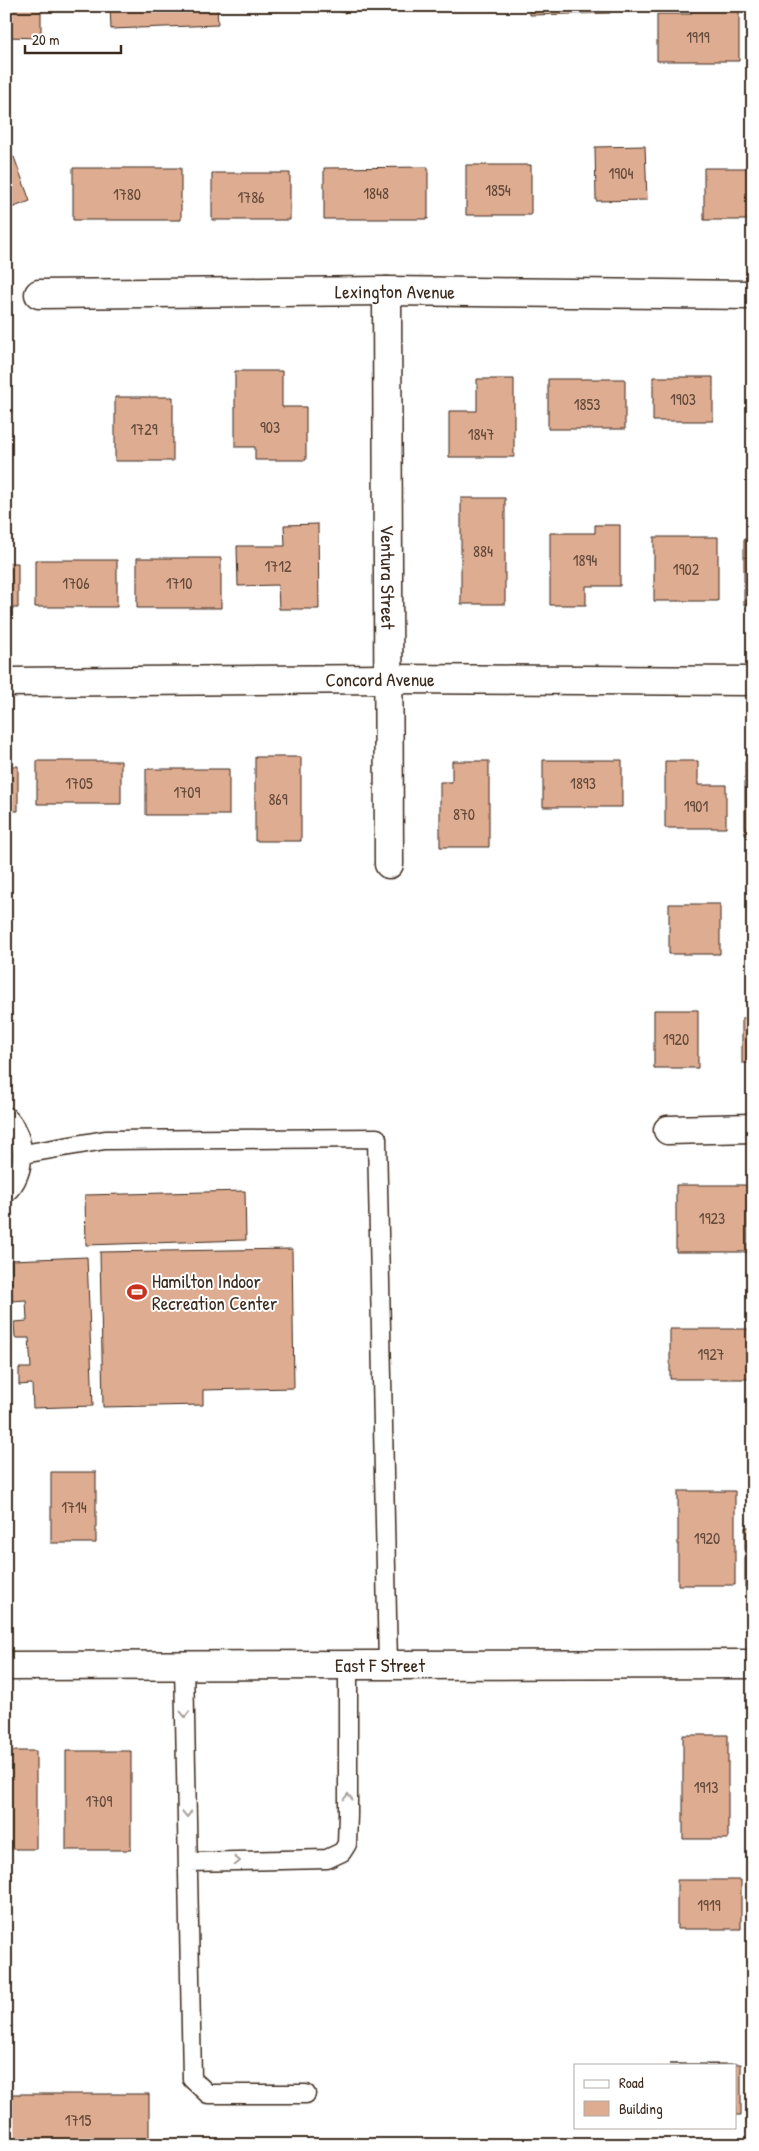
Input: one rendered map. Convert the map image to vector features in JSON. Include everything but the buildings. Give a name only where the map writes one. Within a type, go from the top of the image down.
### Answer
[{"type":"street","name":"Lexington Avenue","points":[[39,294],[386,292],[753,295]]},
{"type":"street","name":"Ventura Street","points":[[386,292],[390,864]]},
{"type":"street","name":"Concord Avenue","points":[[6,682],[390,679],[753,681]]},
{"type":"street","points":[[668,1130],[753,1128]]},
{"type":"street","name":"East F Street","points":[[6,1666],[753,1664]]},
{"type":"lane","points":[[6,1116],[20,1137],[23,1154],[20,1173],[11,1189],[6,1193]]},
{"type":"lane","points":[[23,1154],[105,1140],[377,1138],[388,1665]]},
{"type":"lane","points":[[184,1665],[192,2079],[208,2094],[306,2094]]},
{"type":"lane","points":[[189,1862],[327,1859],[342,1852],[347,1844],[348,1814],[348,1665]]},
{"type":"place","name":"Hamilton Indoor Recreation Center","points":[[137,1292]]}]
